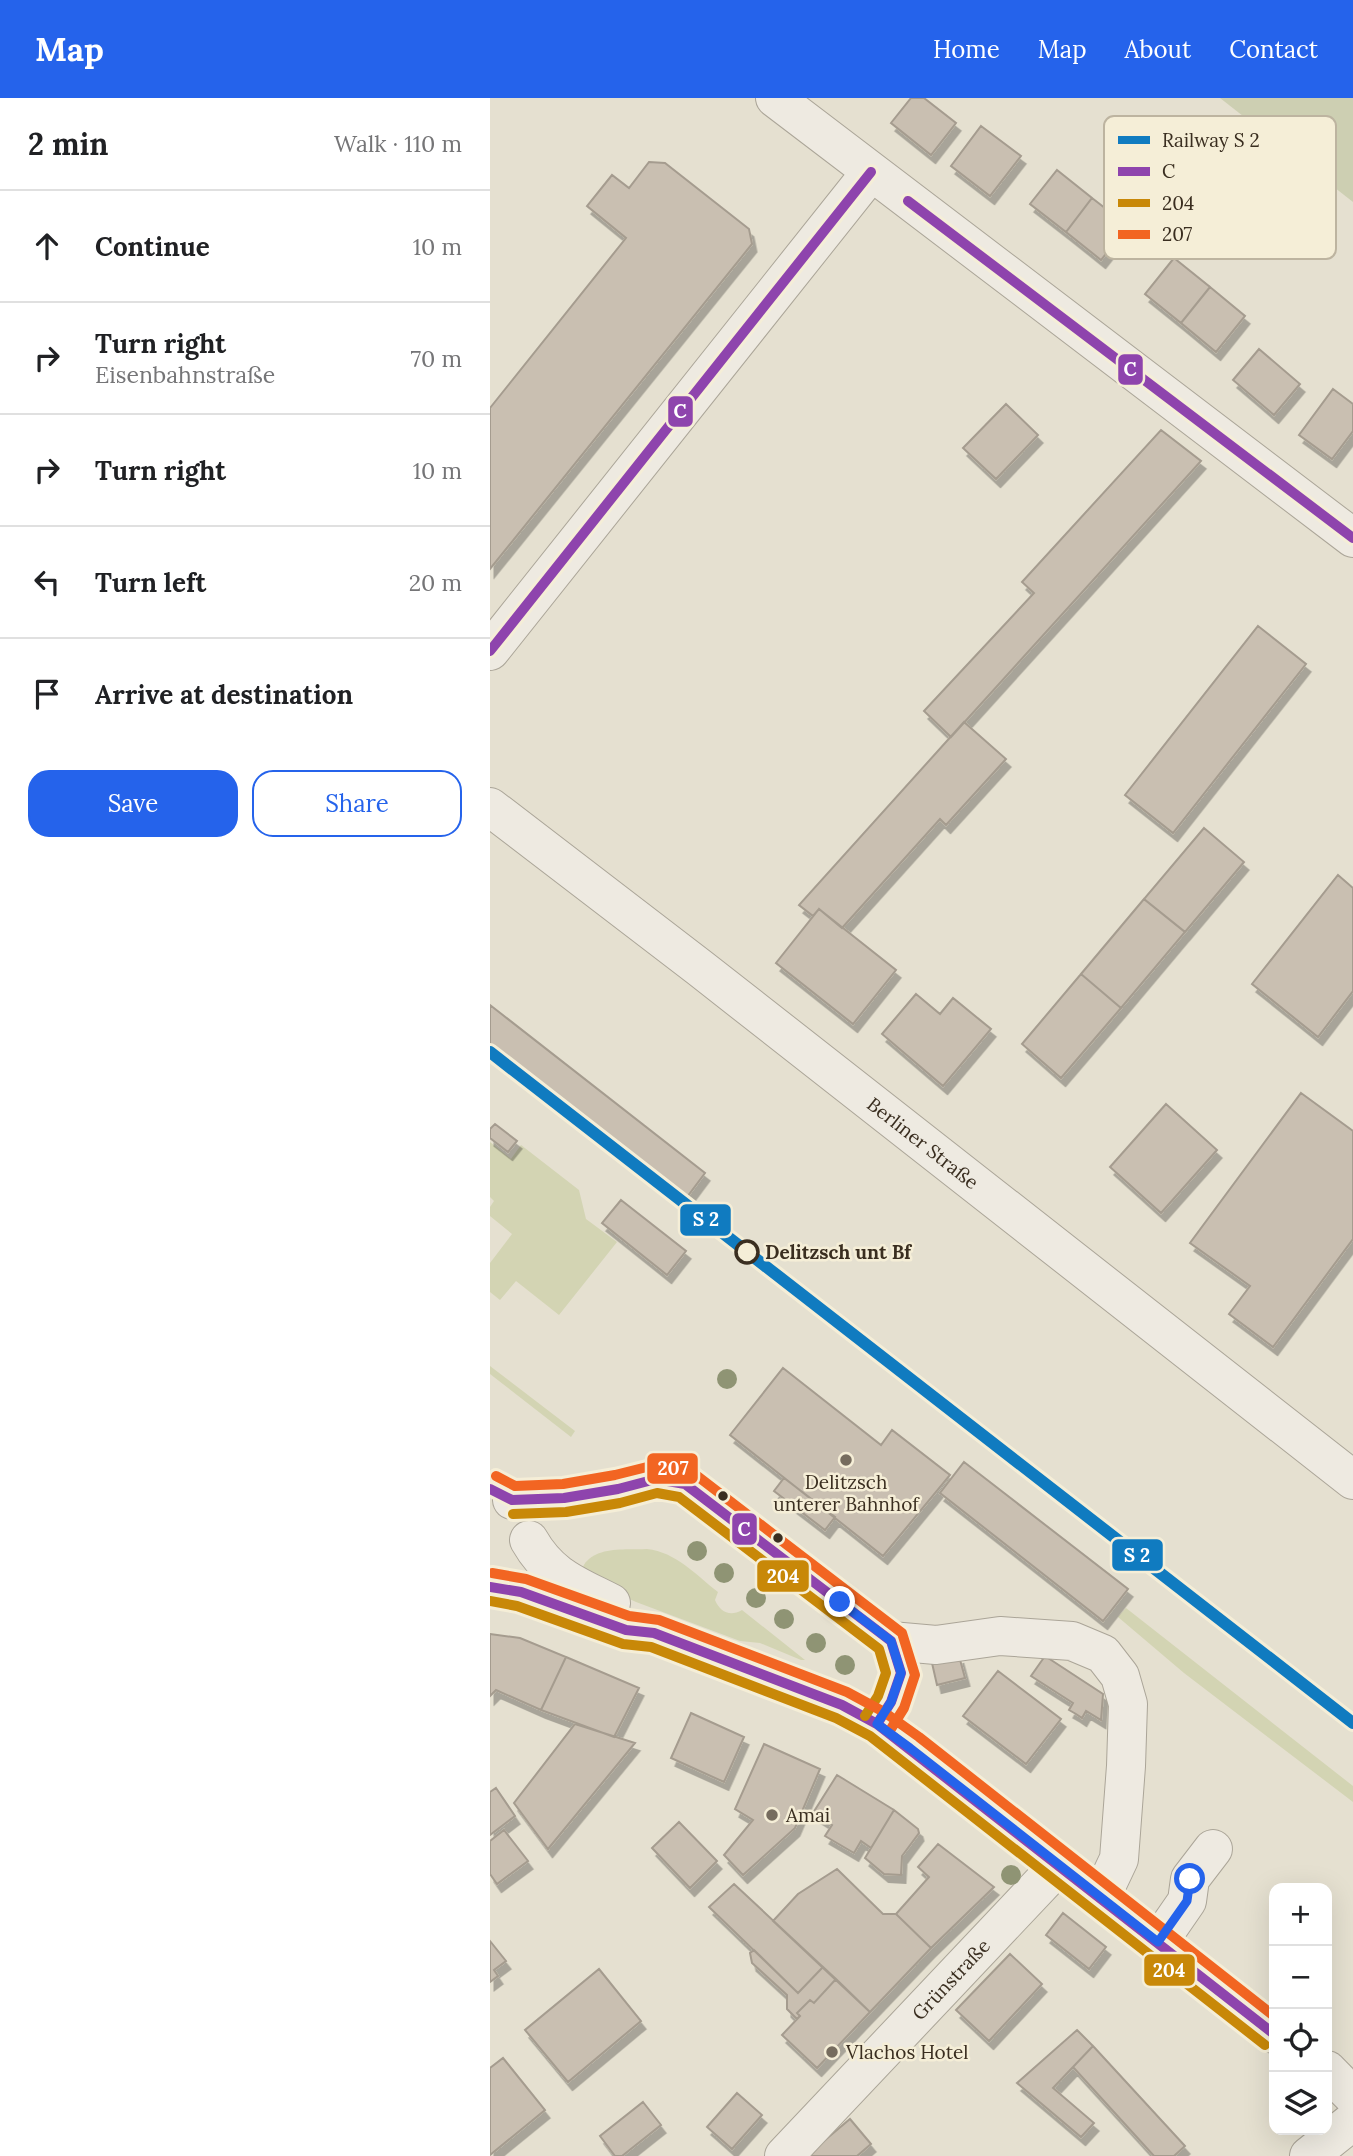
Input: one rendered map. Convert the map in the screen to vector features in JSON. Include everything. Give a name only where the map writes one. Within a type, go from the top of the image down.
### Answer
[{"type":"street","points":[[775,98],[1353,538]]},
{"type":"street","points":[[490,651],[871,172]]},
{"type":"street","name":"Berliner Straße","points":[[490,807],[701,968],[1353,1480]]},
{"type":"street","points":[[501,1494],[564,1499],[656,1479],[685,1484],[891,1641],[936,1645],[1000,1636],[1072,1642],[1103,1654],[1120,1676],[1128,1704],[1119,1859],[1101,1897]]},
{"type":"street","points":[[491,1587],[519,1568],[526,1555],[529,1540],[521,1512],[501,1494]]},
{"type":"street","points":[[529,1540],[539,1558],[548,1567],[632,1615],[654,1633]]},
{"type":"street","points":[[491,1587],[521,1592],[626,1630],[654,1633],[842,1705],[877,1724],[1269,2030]]},
{"type":"street","points":[[877,1724],[891,1702],[901,1673],[891,1641]]},
{"type":"street","points":[[1158,1942],[1187,1901],[1190,1879],[1221,1855]]},
{"type":"street","name":"Grünstraße","points":[[784,2156],[1059,1864]]},
{"type":"street","points":[[1329,2072],[1353,2096]]},
{"type":"street","points":[[1309,2156],[1353,2120]]},
{"type":"green space","points":[[1220,98],[1353,98],[1353,202],[1336,189],[1336,116],[1243,116]]},
{"type":"green space","points":[[490,1142],[511,1159],[521,1145],[579,1190],[586,1219],[617,1242],[559,1315],[516,1281],[500,1300],[490,1292],[490,1263],[512,1234],[490,1216],[490,1207],[494,1201],[490,1197]]},
{"type":"green space","points":[[490,1366],[575,1431],[571,1437],[490,1374]]},
{"type":"green space","points":[[647,1549],[667,1555],[685,1565],[718,1592],[715,1600],[720,1608],[730,1613],[742,1610],[805,1660],[760,1643],[740,1641],[636,1602],[580,1576],[586,1562],[600,1553]]},
{"type":"green space","points":[[1126,1608],[1353,1786],[1353,1802],[1184,1673],[1118,1617]]},
{"type":"building","points":[[911,98],[924,98],[956,123],[931,155],[891,123]]},
{"type":"building","points":[[981,126],[1021,156],[990,196],[951,166]]},
{"type":"building","points":[[649,162],[665,163],[749,229],[752,244],[490,569],[490,408],[626,238],[587,206],[612,175],[629,188]]},
{"type":"building","points":[[1057,170],[1092,198],[1066,232],[1030,204]]},
{"type":"building","points":[[1092,198],[1104,207],[1104,256],[1101,260],[1066,232]]},
{"type":"building","points":[[1173,259],[1210,287],[1181,323],[1145,294]]},
{"type":"building","points":[[1210,287],[1245,316],[1216,352],[1181,323]]},
{"type":"building","points":[[1259,349],[1300,384],[1274,415],[1233,380]]},
{"type":"building","points":[[1333,389],[1353,404],[1353,431],[1332,459],[1299,435]]},
{"type":"building","points":[[1006,404],[1038,435],[996,479],[963,448]]},
{"type":"building","points":[[1161,430],[1201,461],[951,737],[924,711],[1034,593],[1022,582]]},
{"type":"building","points":[[1258,626],[1306,664],[1173,833],[1125,795]]},
{"type":"building","points":[[964,722],[1006,759],[946,825],[940,819],[842,928],[819,909],[813,916],[799,905]]},
{"type":"building","points":[[1204,828],[1244,862],[1185,932],[1144,899]]},
{"type":"building","points":[[1338,875],[1353,888],[1353,991],[1318,1037],[1252,984]]},
{"type":"building","points":[[1144,899],[1185,932],[1121,1008],[1081,974]]},
{"type":"building","points":[[819,909],[896,970],[853,1024],[776,963]]},
{"type":"building","points":[[1081,974],[1121,1008],[1061,1078],[1022,1044]]},
{"type":"building","points":[[916,994],[940,1014],[953,998],[991,1029],[943,1086],[882,1034]]},
{"type":"building","points":[[490,1005],[705,1173],[687,1197],[490,1044]]},
{"type":"building","points":[[1301,1093],[1353,1131],[1353,1239],[1273,1347],[1229,1314],[1250,1286],[1190,1243]]},
{"type":"building","points":[[1166,1104],[1217,1150],[1161,1213],[1110,1167]]},
{"type":"building","points":[[495,1124],[517,1141],[508,1152],[490,1138],[490,1129]]},
{"type":"building","points":[[621,1200],[686,1251],[667,1275],[602,1223]]},
{"type":"building","name":"Delitzsch unterer Bahnhof","points":[[783,1368],[881,1445],[892,1430],[950,1475],[883,1556],[730,1435]]},
{"type":"building","points":[[964,1462],[1128,1589],[1103,1621],[940,1493]]},
{"type":"building","points":[[784,1478],[835,1517],[825,1530],[774,1491]]},
{"type":"building","points":[[490,1634],[520,1638],[566,1657],[541,1710],[496,1690],[490,1696]]},
{"type":"building","points":[[959,1656],[965,1678],[937,1685],[932,1663]]},
{"type":"building","points":[[1045,1656],[1103,1694],[1101,1720],[1086,1711],[1082,1718],[1069,1710],[1073,1703],[1031,1676]]},
{"type":"building","points":[[566,1657],[639,1688],[614,1737],[541,1710]]},
{"type":"building","points":[[998,1671],[1061,1719],[1026,1764],[963,1716]]},
{"type":"building","points":[[691,1713],[744,1737],[724,1782],[671,1758]]},
{"type":"building","points":[[575,1724],[635,1743],[548,1849],[514,1803]]},
{"type":"building","name":"Amai","points":[[764,1744],[820,1769],[795,1828],[743,1875],[724,1855],[753,1820],[735,1809]]},
{"type":"building","points":[[837,1775],[894,1810],[871,1848],[861,1841],[854,1853],[825,1836],[832,1825],[813,1813]]},
{"type":"building","points":[[496,1788],[515,1816],[490,1835],[490,1792]]},
{"type":"building","points":[[894,1810],[918,1829],[919,1833],[902,1856],[901,1875],[884,1874],[865,1858]]},
{"type":"building","points":[[679,1822],[717,1861],[690,1888],[652,1848]]},
{"type":"building","points":[[504,1830],[528,1861],[497,1884],[490,1874],[490,1841]]},
{"type":"building","points":[[938,1844],[994,1887],[931,1948],[896,1914],[929,1877],[918,1867]]},
{"type":"building","points":[[837,1869],[883,1914],[896,1914],[931,1948],[870,2012],[773,1921],[798,1894]]},
{"type":"building","points":[[734,1884],[823,1967],[798,1993],[709,1907]]},
{"type":"building","points":[[1063,1913],[1106,1947],[1089,1969],[1046,1935]]},
{"type":"building","points":[[490,1941],[506,1961],[494,1970],[498,1976],[490,1982]]},
{"type":"building","points":[[754,1950],[798,1993],[823,1967],[836,1979],[814,2003],[810,2000],[797,2013],[800,2016],[797,2019],[787,2009],[787,1995],[752,1963],[750,1953]]},
{"type":"building","points":[[1010,1954],[1042,1984],[989,2041],[956,2010]]},
{"type":"building","points":[[599,1969],[641,2021],[568,2082],[525,2030]]},
{"type":"building","points":[[836,1979],[870,2012],[817,2068],[782,2035],[800,2016],[797,2013],[810,2000],[814,2003]]},
{"type":"building","points":[[1077,2030],[1093,2046],[1053,2088],[1094,2123],[1081,2137],[1017,2083]]},
{"type":"building","points":[[1093,2046],[1185,2146],[1174,2156],[1154,2156],[1073,2067]]},
{"type":"building","points":[[503,2058],[545,2110],[490,2155],[490,2068]]},
{"type":"building","points":[[737,2093],[762,2115],[732,2149],[707,2127]]},
{"type":"building","points":[[643,2102],[661,2125],[622,2156],[615,2156],[600,2136]]},
{"type":"building","points":[[850,2119],[871,2144],[857,2156],[806,2156]]},
{"type":"transit line","name":"C","points":[[490,651],[871,172]]},
{"type":"transit line","name":"C","points":[[908,201],[1353,538]]},
{"type":"transit line","points":[[490,1052],[1353,1723]]},
{"type":"transit line","name":"207","points":[[496,1476],[515,1486],[563,1484],[655,1465],[692,1472],[902,1633],[915,1675],[904,1708],[889,1732]]},
{"type":"transit line","name":"C","points":[[490,1489],[512,1500],[564,1498],[618,1489],[656,1479],[685,1484],[891,1641],[901,1673],[891,1702],[877,1724]]},
{"type":"transit line","name":"204","points":[[513,1514],[566,1512],[620,1503],[657,1493],[679,1497],[879,1649],[886,1673],[878,1696],[865,1716]]},
{"type":"transit line","name":"207","points":[[492,1573],[526,1579],[629,1616],[659,1620],[847,1692],[884,1712],[1269,2012]]},
{"type":"transit line","name":"C","points":[[490,1587],[521,1592],[626,1630],[654,1633],[842,1705],[877,1724],[1269,2030]]},
{"type":"transit line","name":"204","points":[[490,1601],[517,1606],[623,1644],[651,1647],[836,1718],[870,1736],[1265,2045]]},
{"type":"place","name":"Delitzsch unt Bf","points":[[747,1252]]},
{"type":"place","name":"Delitzsch unterer Bahnhof","points":[[846,1460]]},
{"type":"place","name":"Amai","points":[[772,1815]]},
{"type":"place","name":"Vlachos Hotel","points":[[832,2052]]},
{"type":"route","points":[[840,1602],[891,1641],[901,1673],[891,1702],[877,1724],[1158,1942],[1187,1901],[1190,1879]]}]
